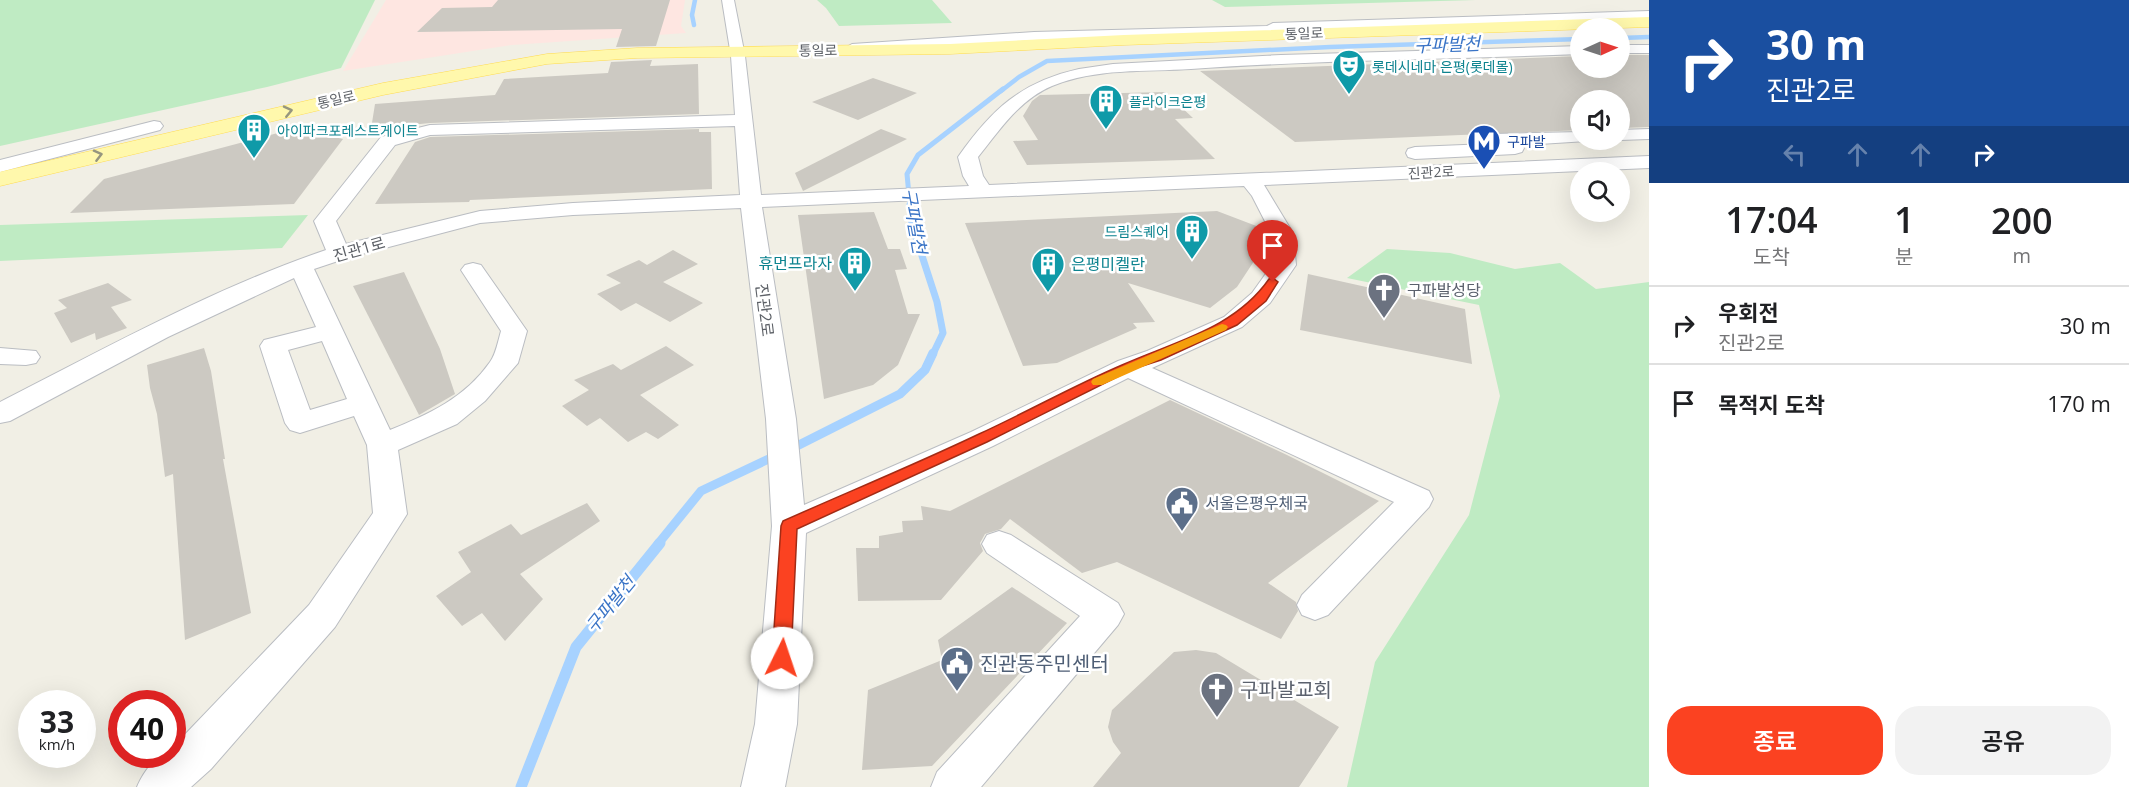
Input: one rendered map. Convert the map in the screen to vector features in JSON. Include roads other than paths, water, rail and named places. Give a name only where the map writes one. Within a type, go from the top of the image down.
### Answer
[{"type":"main road","name":"통일로","points":[[0,179],[371,91],[504,65],[547,60],[735,46],[1227,22],[1649,8]]},
{"type":"main road","name":"통일로","points":[[0,159],[374,76],[480,56],[579,46],[735,46],[823,50],[950,49],[1649,21]]},
{"type":"street","points":[[728,0],[735,46]]},
{"type":"street","points":[[1128,28],[1325,26],[1649,15]]},
{"type":"street","name":"진관2로","points":[[735,46],[751,201],[781,419],[788,509]]},
{"type":"street","points":[[1630,49],[1649,49]]},
{"type":"street","points":[[984,192],[973,176],[968,157],[1009,107],[1028,92],[1074,74],[1215,63],[1570,50]]},
{"type":"street","points":[[339,254],[326,221],[388,141],[430,130],[743,120]]},
{"type":"street","points":[[0,166],[154,126]]},
{"type":"street","points":[[1630,135],[1649,134]]},
{"type":"street","points":[[1384,174],[1407,162],[1427,143],[1570,137]]},
{"type":"street","points":[[1415,153],[1649,142]]},
{"type":"street","name":"진관2로","points":[[751,201],[1649,162]]},
{"type":"street","points":[[763,787],[776,724],[788,509],[982,439],[1128,367],[1157,357],[1233,322],[1261,298],[1284,265],[1282,233],[1262,195],[1250,180]]},
{"type":"street","name":"진관1로","points":[[0,414],[159,331],[301,267],[339,254],[480,218],[573,209],[751,201]]},
{"type":"street","points":[[159,787],[196,755],[322,616],[390,514],[382,445],[301,267]]},
{"type":"street","points":[[382,445],[447,417],[475,395],[504,363],[514,331],[473,270]]},
{"type":"street","points":[[330,331],[273,346],[300,423],[363,404]]},
{"type":"street","points":[[1128,367],[1417,499],[1315,605]]},
{"type":"street","points":[[953,787],[1105,614],[999,544]]},
{"type":"waterway","points":[[694,25],[692,15],[695,0]]},
{"type":"waterway","name":"구파발천","points":[[1630,38],[1649,37]]},
{"type":"waterway","name":"구파발천","points":[[1001,91],[1019,77],[1047,61],[1330,47],[1570,39]]},
{"type":"waterway","name":"구파발천","points":[[910,206],[907,174],[918,155],[1003,89]]},
{"type":"waterway","name":"구파발천","points":[[910,205],[912,225],[937,302],[943,333],[933,354]]},
{"type":"waterway","name":"구파발천","points":[[789,450],[900,394],[925,370],[933,353]]},
{"type":"waterway","name":"구파발천","points":[[658,544],[701,491],[777,455]]},
{"type":"waterway","name":"구파발천","points":[[521,787],[576,647],[660,543]]},
{"type":"place","name":"롯데시네마 은평(롯데몰)","points":[[1349,95]]},
{"type":"place","name":"플라이크은평","points":[[1106,130]]},
{"type":"place","name":"아이파크포레스트게이트","points":[[254,159]]},
{"type":"place","name":"구파발","points":[[1484,170]]},
{"type":"place","name":"드림스퀘어","points":[[1192,260]]},
{"type":"place","name":"휴먼프라자","points":[[855,292]]},
{"type":"place","name":"은평미켈란","points":[[1048,293]]},
{"type":"place","name":"구파발성당","points":[[1384,319]]},
{"type":"place","name":"서울은평우체국","points":[[1182,532]]},
{"type":"place","name":"진관동주민센터","points":[[957,692]]},
{"type":"place","name":"구파발교회","points":[[1217,718]]}]
